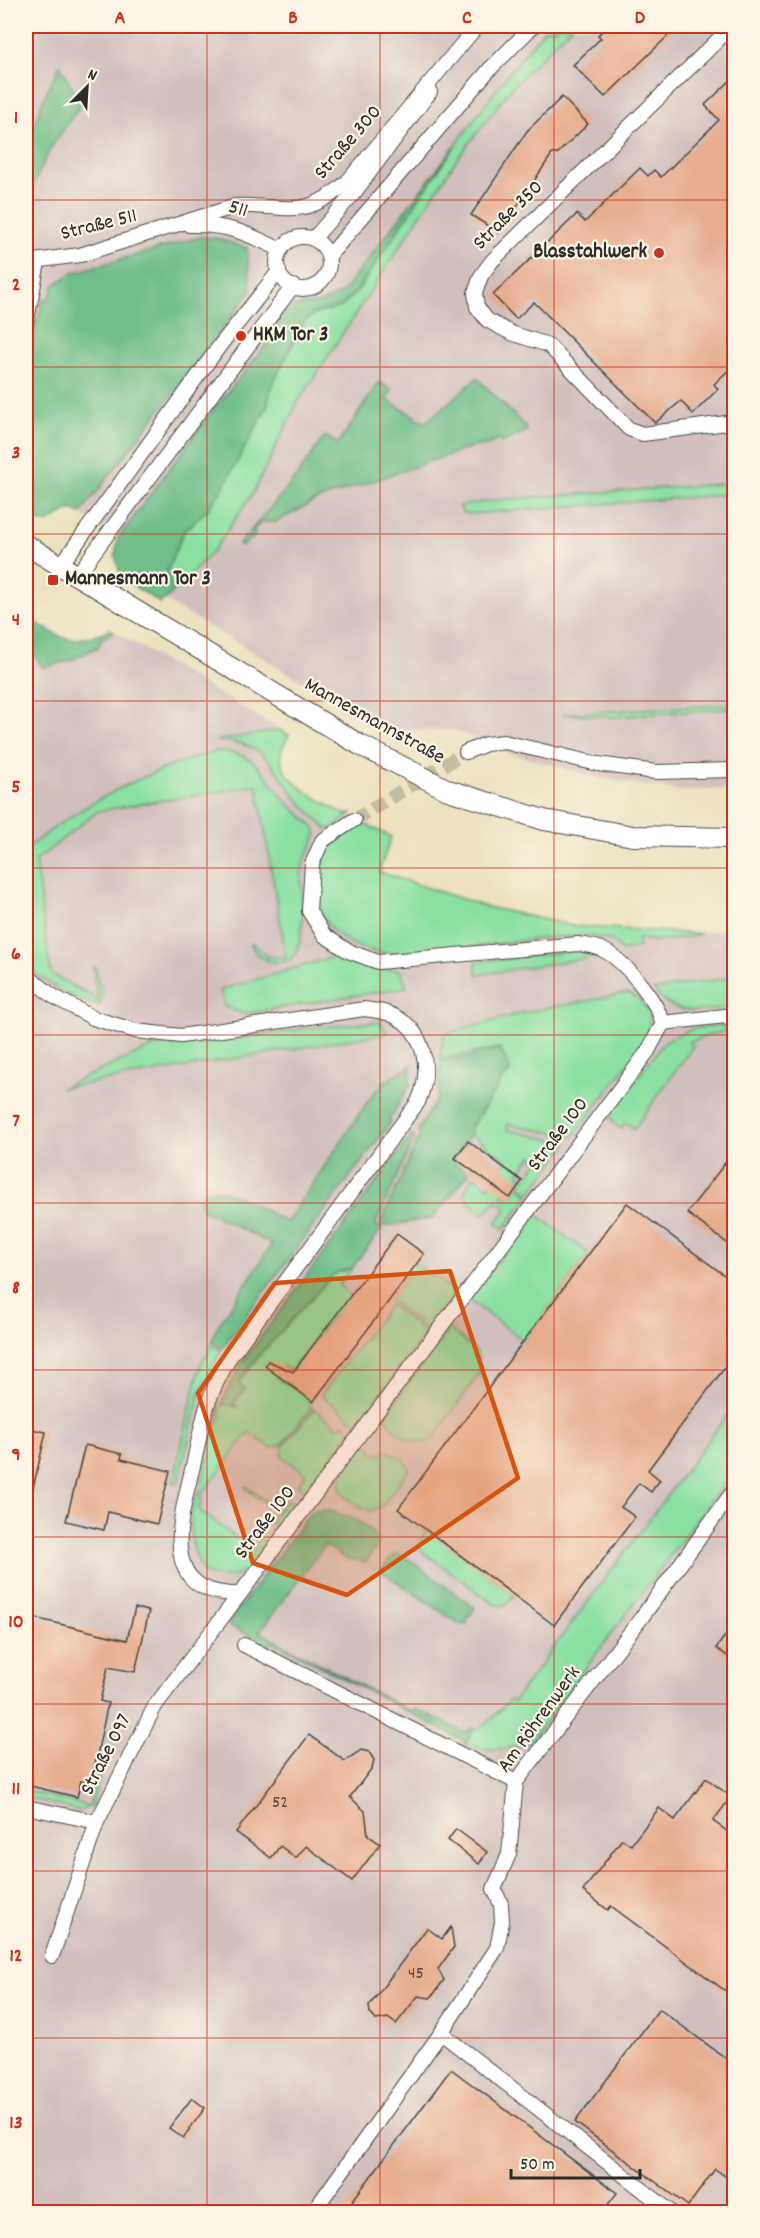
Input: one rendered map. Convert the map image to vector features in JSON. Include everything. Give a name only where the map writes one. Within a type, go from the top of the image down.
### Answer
[{"type":"main road","name":"Mannesmannstraße","points":[[26,545],[360,745],[448,790],[544,820],[633,836],[735,838]]},
{"type":"street","name":"Straße 300","points":[[181,226],[200,217],[236,206],[290,211],[316,205],[330,198],[347,182],[459,44],[477,26]]},
{"type":"street","points":[[328,257],[489,70],[533,26]]},
{"type":"street","name":"Straße 350","points":[[724,26],[728,30],[492,261],[481,276],[475,292],[477,306],[487,320],[511,333],[548,345],[629,429],[643,434],[735,422]]},
{"type":"street","points":[[313,239],[354,193],[408,124],[459,44]]},
{"type":"street","name":"511","points":[[181,226],[212,224],[239,229],[281,250]]},
{"type":"street","name":"Straße 511","points":[[32,262],[80,255],[181,226]]},
{"type":"street","points":[[69,570],[221,344],[279,271],[281,250],[285,244],[298,237],[313,239],[320,243],[328,257],[327,273],[316,285],[309,288],[293,286],[279,271]]},
{"type":"street","points":[[26,325],[32,262]]},
{"type":"street","points":[[69,570],[293,286]]},
{"type":"street","points":[[466,752],[486,744],[504,742],[598,764],[656,772],[735,770]]},
{"type":"street","points":[[354,820],[322,842],[312,864],[309,882],[309,911],[324,935],[340,946],[378,962],[578,944],[599,948],[616,957],[660,1013],[663,1023],[735,1015]]},
{"type":"street","name":"Straße 100","points":[[26,975],[53,996],[93,1018],[136,1031],[182,1036],[364,1009],[387,1013],[405,1023],[420,1042],[427,1065],[425,1087],[418,1102],[230,1357],[210,1399],[178,1525],[178,1550],[190,1578],[203,1588],[222,1594],[240,1594],[658,1038],[663,1023]]},
{"type":"street","name":"Am Röhrenwerk","points":[[313,2212],[441,2033],[497,1948],[502,1922],[501,1904],[494,1889],[509,1854],[516,1782],[642,1617],[735,1490]]},
{"type":"street","name":"Straße 097","points":[[52,1956],[97,1822],[155,1706],[240,1594]]},
{"type":"street","points":[[244,1645],[516,1782]]},
{"type":"street","points":[[26,1807],[97,1822]]},
{"type":"street","points":[[441,2033],[671,2212]]},
{"type":"highlighted area","points":[[450,1271],[518,1478],[347,1595],[253,1563],[198,1393],[275,1283]]},
{"type":"shaded area","points":[[26,26],[734,26],[734,789],[680,791],[600,778],[502,751],[455,730],[385,730],[164,600],[160,603],[127,583],[116,567],[118,537],[72,509],[47,523],[26,519]]},
{"type":"shaded area","points":[[26,615],[60,639],[77,640],[110,629],[289,735],[281,753],[284,771],[301,788],[391,837],[379,872],[487,907],[574,926],[638,931],[708,932],[734,927],[734,2212],[26,2212]]},
{"type":"green space","points":[[558,26],[572,26],[512,87],[455,162],[298,402],[253,493],[214,550],[171,594],[167,572],[184,531],[196,521],[267,407],[271,387],[305,320],[318,312],[341,307],[357,291],[447,157],[519,60],[545,29],[554,29]]},
{"type":"green space","points":[[60,65],[81,104],[50,149],[26,202],[26,150],[43,99]]},
{"type":"green space","points":[[454,147],[357,291],[341,307],[313,314],[302,324],[271,387],[267,407],[221,491],[208,509],[184,531],[167,571],[172,587],[171,594],[160,603],[122,578],[115,556],[118,538],[207,418],[275,334],[284,314],[294,306],[320,303],[342,293]]},
{"type":"green space","points":[[200,237],[216,238],[247,248],[251,291],[80,514],[71,509],[47,523],[26,519],[26,370],[43,298],[49,299],[54,285],[72,273]]},
{"type":"green space","points":[[477,378],[525,426],[527,431],[501,443],[499,439],[487,445],[472,447],[317,500],[276,522],[262,522],[254,529],[255,536],[242,546],[239,544],[294,480],[325,436],[338,444],[379,382],[392,390],[386,399],[425,423]]},
{"type":"green space","points":[[734,483],[734,494],[469,514],[463,513],[459,506],[497,500]]},
{"type":"green space","points":[[26,615],[65,638],[84,638],[110,629],[114,631],[101,639],[98,647],[71,660],[43,668],[29,647],[26,647]]},
{"type":"green space","points":[[734,704],[734,708],[613,717],[563,714]]},
{"type":"green space","points":[[280,730],[289,735],[281,753],[286,773],[294,782],[315,797],[346,815],[353,813],[328,830],[299,801],[264,756],[245,745],[216,741]]},
{"type":"green space","points":[[217,751],[231,752],[251,760],[286,801],[316,830],[315,840],[302,869],[302,930],[299,945],[293,957],[282,962],[266,960],[257,954],[251,944],[254,944],[267,957],[286,957],[257,785],[98,811],[35,861],[51,974],[98,1000],[93,967],[95,967],[103,996],[100,1005],[69,995],[42,978],[26,964],[26,849],[70,817],[116,790],[165,768]]},
{"type":"green space","points":[[363,823],[391,837],[379,872],[487,907],[574,926],[701,934],[661,941],[637,938],[639,947],[622,951],[612,941],[595,936],[574,936],[400,953],[362,948],[334,932],[322,915],[317,894],[317,880],[319,869],[328,851],[342,837]]},
{"type":"green space","points":[[576,951],[600,956],[477,975],[476,962]]},
{"type":"green space","points":[[333,957],[370,968],[400,970],[407,987],[243,1014],[224,1006],[220,990]]},
{"type":"green space","points":[[734,977],[734,1006],[723,1008],[701,1011],[680,1009],[662,999],[654,990]]},
{"type":"green space","points":[[628,993],[640,1000],[650,1013],[649,1032],[644,1042],[573,1137],[508,1124],[507,1130],[568,1143],[530,1193],[520,1185],[538,1162],[532,1156],[519,1173],[521,1176],[515,1185],[510,1182],[502,1194],[508,1199],[518,1187],[529,1195],[504,1229],[496,1223],[505,1211],[505,1206],[496,1200],[484,1214],[467,1201],[464,1193],[473,1176],[489,1187],[507,1161],[471,1134],[470,1129],[510,1071],[500,1048],[440,1059],[444,1034],[522,1013]]},
{"type":"green space","points":[[380,1022],[388,1033],[61,1088],[155,1046],[201,1044],[310,1028]]},
{"type":"green space","points":[[721,1025],[730,1029],[689,1042],[693,1046],[634,1129],[626,1122],[621,1129],[613,1122],[610,1114],[665,1041],[691,1029]]},
{"type":"green space","points":[[500,1048],[511,1071],[502,1080],[470,1129],[471,1134],[452,1161],[469,1173],[433,1218],[386,1226],[380,1224],[420,1135],[417,1132],[438,1097],[441,1061],[475,1056],[475,1053]]},
{"type":"green space","points":[[411,1065],[410,1085],[389,1120],[391,1122],[222,1348],[212,1342],[216,1329],[272,1244],[203,1210],[200,1201],[205,1192],[212,1190],[233,1195],[287,1222],[370,1098],[384,1082]]},
{"type":"green space","points":[[412,1135],[415,1137],[375,1225],[382,1228],[352,1268],[334,1274],[262,1352],[239,1382],[245,1389],[233,1404],[239,1407],[221,1404],[243,1361]]},
{"type":"green space","points":[[534,1213],[589,1254],[524,1341],[469,1300]]},
{"type":"green space","points":[[416,1264],[456,1293],[428,1330],[389,1300]]},
{"type":"green space","points":[[352,1268],[339,1285],[351,1296],[335,1317],[332,1316],[291,1371],[284,1366],[276,1377],[312,1400],[309,1405],[312,1407],[282,1444],[271,1448],[249,1432],[203,1493],[200,1492],[217,1421],[221,1415],[219,1414],[221,1404],[237,1407],[233,1404],[239,1382],[261,1352],[334,1274]]},
{"type":"green space","points":[[390,1305],[426,1333],[360,1422],[356,1422],[321,1395]]},
{"type":"green space","points":[[449,1328],[477,1352],[481,1371],[433,1439],[427,1442],[412,1440],[404,1437],[392,1427],[386,1414]]},
{"type":"green space","points":[[211,1345],[221,1350],[200,1392],[178,1483],[173,1482],[200,1366]]},
{"type":"green space","points":[[734,1406],[734,1470],[531,1741],[514,1747],[498,1749],[465,1744],[474,1729],[483,1727],[510,1700],[513,1702]]},
{"type":"green space","points":[[314,1409],[339,1428],[343,1424],[351,1431],[306,1491],[297,1485],[306,1474],[282,1456],[283,1446]]},
{"type":"green space","points":[[367,1446],[372,1446],[371,1453],[382,1455],[384,1449],[405,1461],[409,1470],[382,1506],[370,1511],[346,1497],[340,1486],[340,1479],[354,1456]]},
{"type":"green space","points":[[246,1486],[279,1510],[287,1500],[293,1505],[292,1511],[280,1526],[277,1528],[270,1523],[277,1512],[245,1488]]},
{"type":"green space","points":[[196,1494],[202,1496],[199,1510],[250,1548],[258,1538],[265,1543],[262,1553],[245,1571],[226,1577],[203,1572],[194,1551],[191,1534]]},
{"type":"green space","points":[[326,1510],[349,1517],[365,1526],[376,1537],[378,1544],[366,1562],[346,1559],[325,1545],[259,1632],[410,1711],[416,1709],[466,1733],[471,1728],[474,1729],[465,1744],[463,1740],[273,1642],[270,1646],[227,1624],[312,1511]]},
{"type":"green space","points":[[427,1530],[514,1595],[506,1604],[494,1604],[422,1551],[419,1544]]},
{"type":"green space","points":[[398,1554],[407,1558],[475,1608],[467,1619],[467,1624],[461,1625],[381,1571],[391,1557]]},
{"type":"green space","points":[[96,1775],[100,1777],[92,1806],[79,1811],[26,1797],[26,1791],[89,1806]]},
{"type":"building","points":[[607,26],[678,26],[605,97],[573,65],[601,38],[598,35]]},
{"type":"building","name":"Blasstahlwerk","points":[[735,76],[735,364],[714,384],[718,389],[693,414],[681,401],[655,423],[534,302],[516,319],[493,295],[577,214],[585,222],[640,168],[648,176],[654,170],[661,177],[719,120],[705,105]]},
{"type":"building","points":[[562,97],[588,124],[557,154],[552,154],[499,233],[471,215],[527,131]]},
{"type":"building","points":[[468,1141],[522,1181],[510,1198],[455,1158]]},
{"type":"building","points":[[735,1150],[735,1249],[687,1213]]},
{"type":"building","points":[[627,1203],[735,1283],[735,1354],[648,1470],[660,1480],[651,1492],[639,1483],[621,1507],[635,1517],[554,1625],[398,1509]]},
{"type":"building","points":[[397,1234],[424,1254],[313,1402],[265,1366],[268,1361],[293,1372]]},
{"type":"building","points":[[26,1428],[46,1432],[31,1497],[26,1497]]},
{"type":"building","points":[[85,1445],[122,1454],[121,1459],[170,1471],[157,1524],[108,1512],[104,1530],[66,1521]]},
{"type":"building","points":[[135,1608],[149,1611],[135,1672],[108,1667],[100,1701],[108,1703],[91,1783],[81,1781],[77,1797],[26,1785],[26,1616],[127,1640]]},
{"type":"building","points":[[735,1623],[735,1661],[716,1648]]},
{"type":"building","points":[[309,1735],[345,1761],[361,1750],[369,1752],[374,1760],[372,1768],[350,1797],[365,1811],[368,1835],[380,1844],[352,1881],[306,1846],[296,1858],[280,1846],[271,1858],[236,1832]]},
{"type":"building","points":[[706,1778],[731,1797],[713,1821],[735,1837],[735,1998],[611,1906],[608,1910],[583,1891],[622,1839],[631,1845],[659,1808],[675,1820]]},
{"type":"building","points":[[456,1829],[487,1852],[479,1864],[448,1840]]},
{"type":"building","points":[[451,1927],[454,1947],[438,1969],[444,1980],[433,1995],[430,1998],[418,1996],[396,2024],[388,2018],[376,2020],[370,2013],[369,2006],[427,1928],[442,1939]]},
{"type":"building","points":[[659,2009],[735,2065],[735,2183],[715,2169],[688,2206],[575,2122]]},
{"type":"building","points":[[451,2069],[617,2193],[602,2212],[344,2212]]},
{"type":"building","points":[[192,2098],[205,2108],[183,2138],[169,2128]]},
{"type":"tunnel","points":[[354,820],[466,752]]},
{"type":"place","name":"Blasstahlwerk","points":[[659,253]]},
{"type":"place","name":"HKM Tor 3","points":[[241,336]]},
{"type":"place","name":"Mannesmann Tor 3","points":[[53,580]]}]
